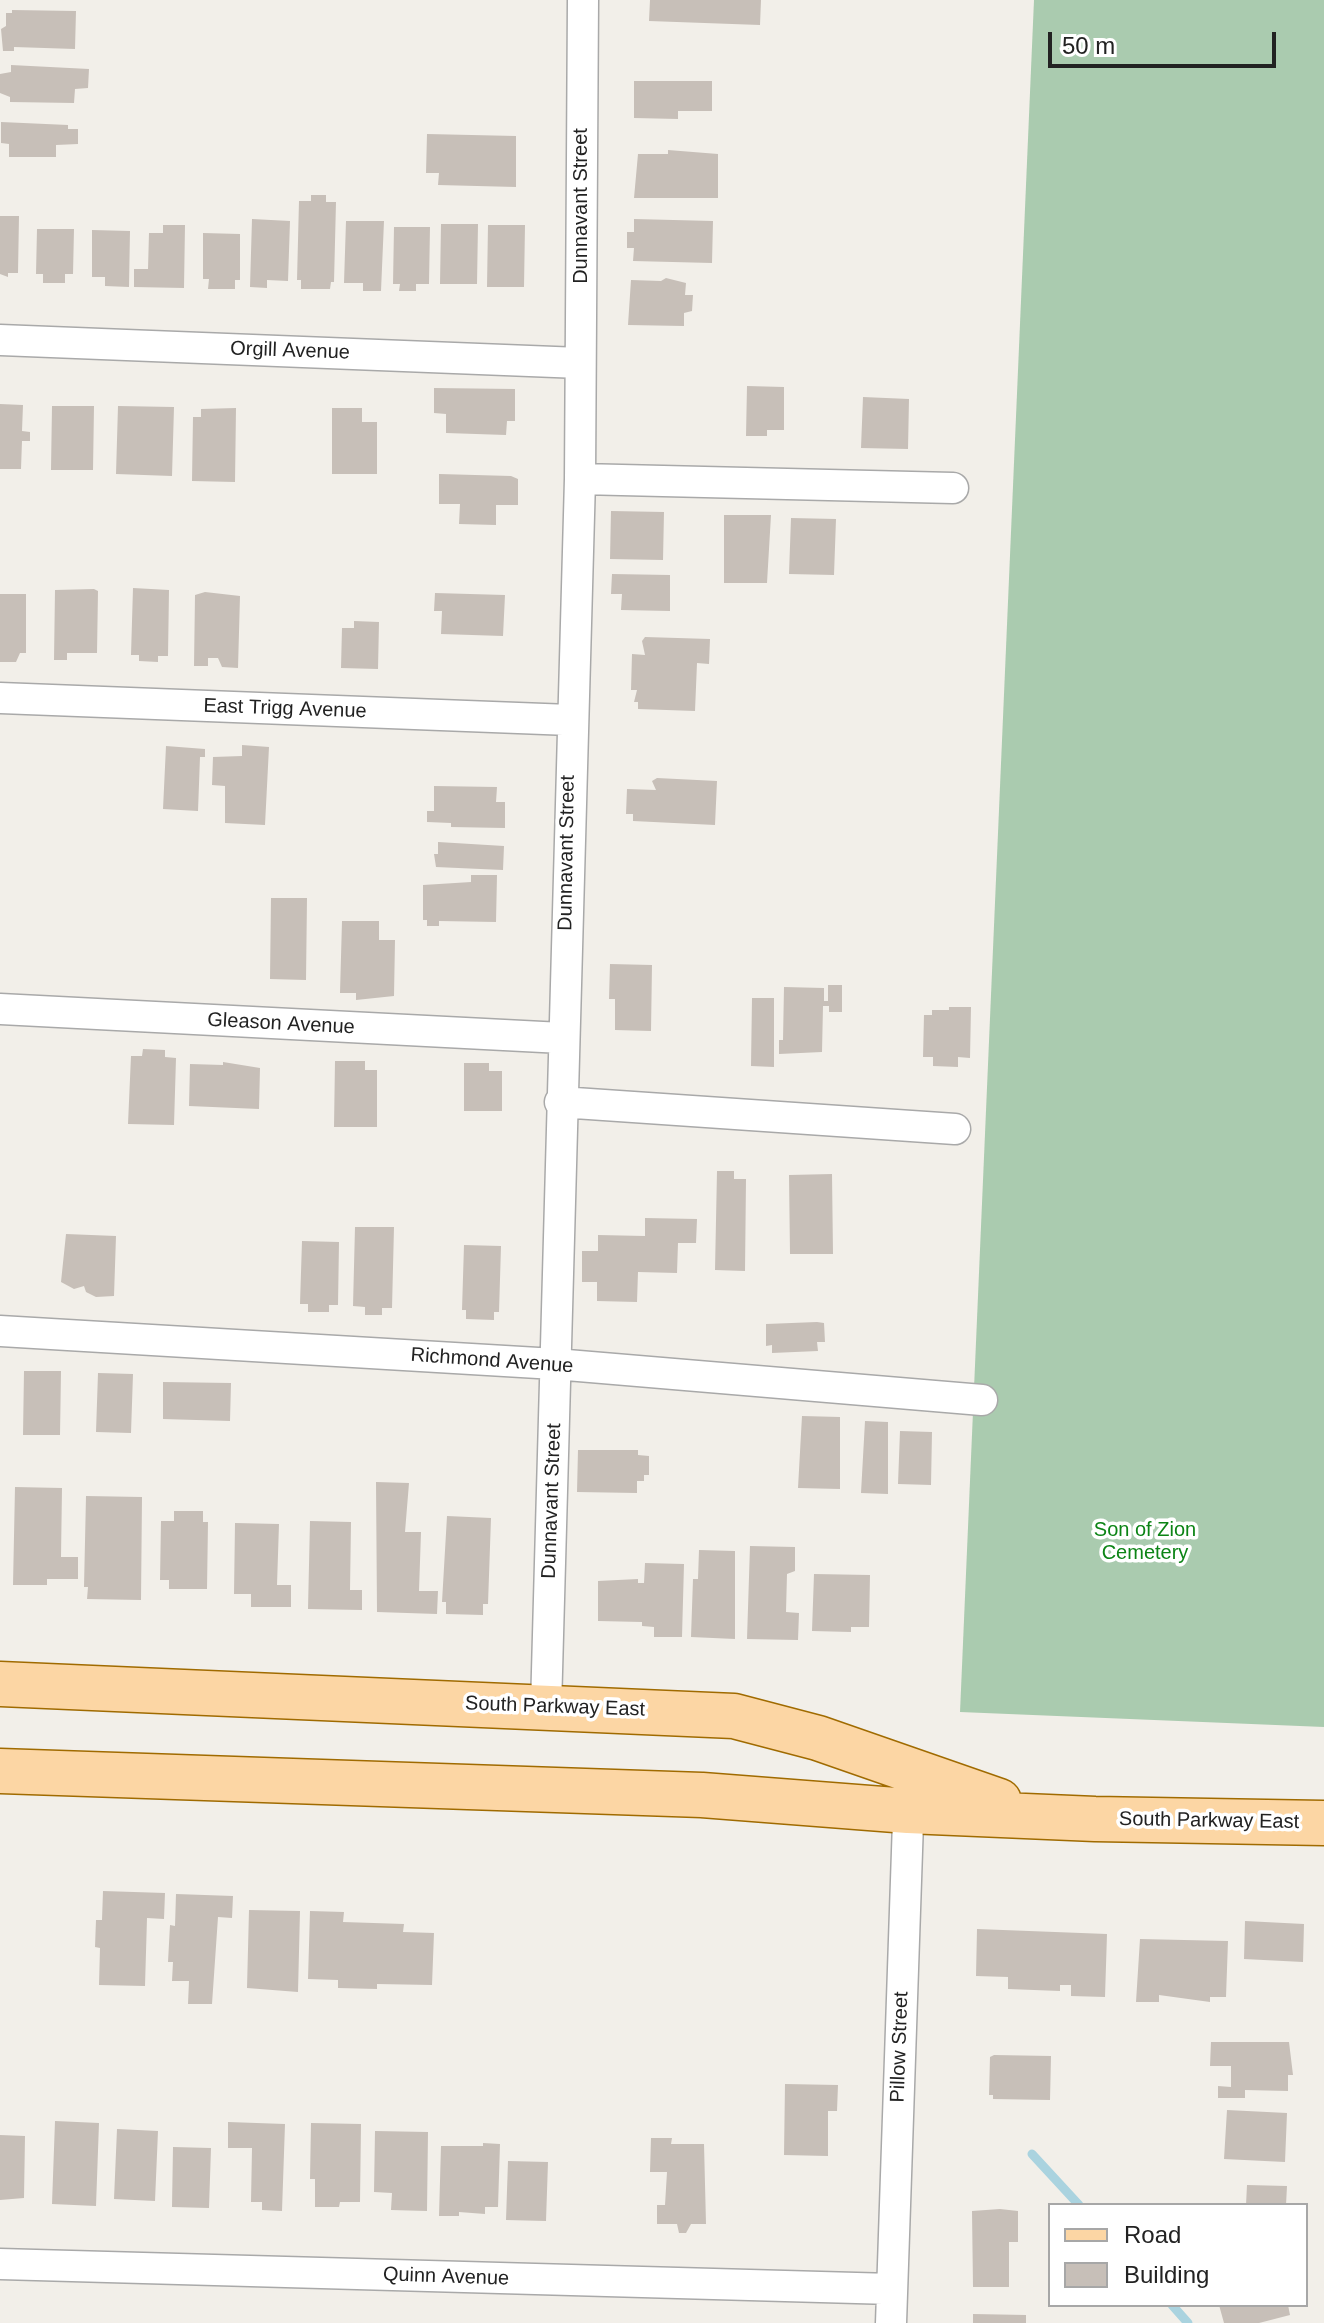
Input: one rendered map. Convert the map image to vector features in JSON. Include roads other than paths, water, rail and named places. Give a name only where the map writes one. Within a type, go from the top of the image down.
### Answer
[{"type":"main road","name":"South Parkway East","points":[[0,1684],[734,1716],[818,1738],[909,1790]]},
{"type":"main road","name":"South Parkway East","points":[[0,1771],[702,1795],[909,1790],[997,1800],[1095,1819],[1324,1823]]},
{"type":"street","name":"Dunnavant Street","points":[[546,1707],[570,720],[580,479],[583,0]]},
{"type":"street","name":"Orgill Avenue","points":[[0,340],[580,363]]},
{"type":"street","points":[[580,479],[953,488]]},
{"type":"street","name":"East Trigg Avenue","points":[[0,698],[570,720]]},
{"type":"street","name":"Gleason Avenue","points":[[0,1009],[562,1038]]},
{"type":"street","points":[[560,1102],[955,1129]]},
{"type":"street","name":"Richmond Avenue","points":[[0,1331],[555,1364],[982,1400]]},
{"type":"street","name":"Pillow Street","points":[[891,2323],[909,1790]]},
{"type":"street","name":"Quinn Avenue","points":[[0,2264],[892,2289]]},
{"type":"waterway","points":[[1032,2154],[1077,2203]]},
{"type":"waterway","points":[[1174,2307],[1188,2323]]},
{"type":"park label","name":"Son of Zion Cemetery","points":[[1145,1542]]}]
